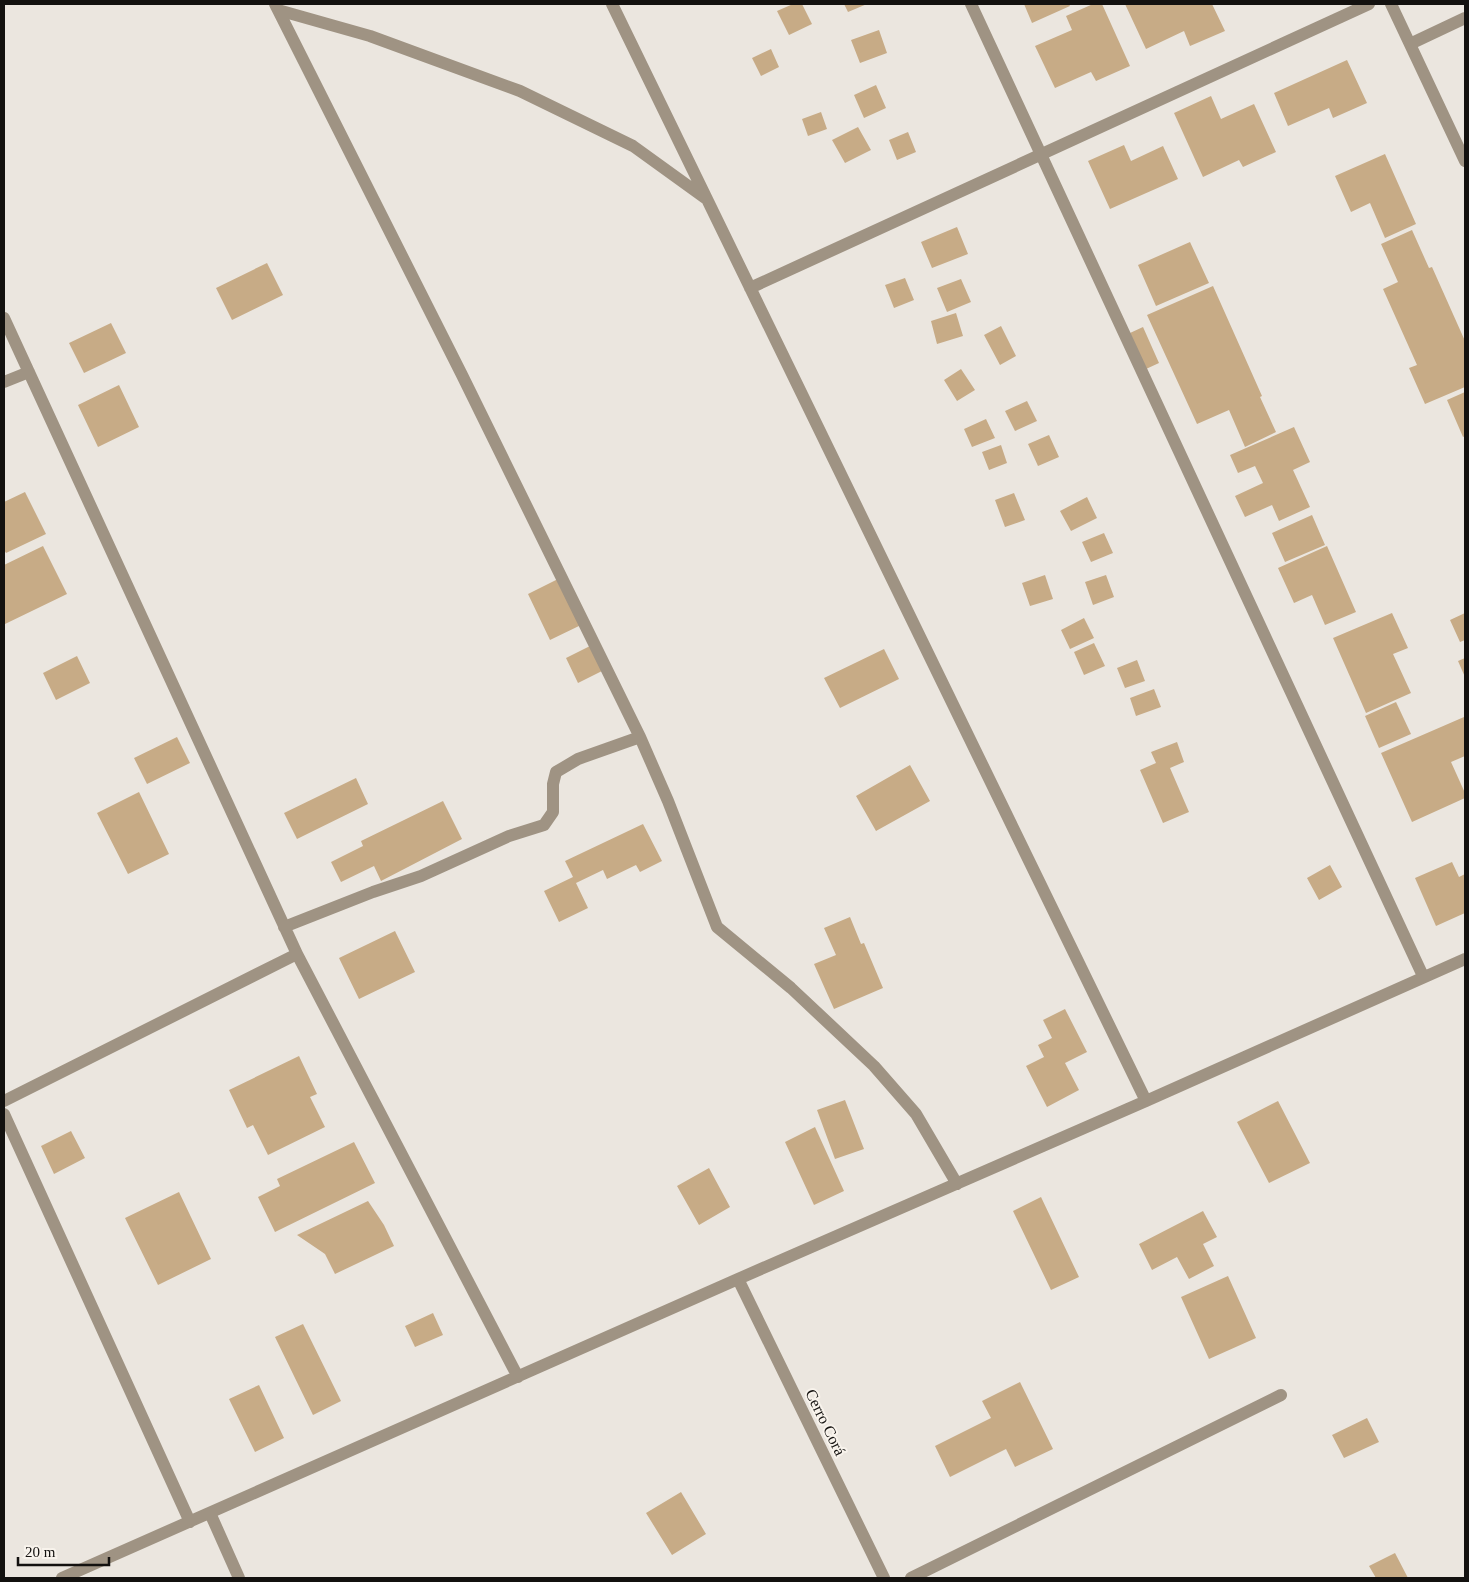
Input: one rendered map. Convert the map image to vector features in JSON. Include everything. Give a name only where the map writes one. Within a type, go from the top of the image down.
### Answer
[{"type":"street","points":[[612,4],[1146,1101]]},
{"type":"street","points":[[972,4],[1424,976]]},
{"type":"street","points":[[750,288],[1369,4]]},
{"type":"street","points":[[1391,4],[1465,161]]},
{"type":"street","points":[[276,7],[370,36],[520,91],[633,146],[707,200]]},
{"type":"street","points":[[276,7],[462,375],[640,737],[668,801],[717,928],[791,988],[874,1066],[916,1114],[957,1184]]},
{"type":"street","points":[[1410,44],[1465,18]]},
{"type":"street","points":[[4,318],[297,954],[518,1378]]},
{"type":"street","points":[[4,382],[29,372]]},
{"type":"street","points":[[284,927],[373,892],[421,876],[509,836],[544,825],[553,812],[553,784],[556,772],[578,760],[640,737]]},
{"type":"street","points":[[4,1101],[297,954]]},
{"type":"street","points":[[62,1578],[1465,959]]},
{"type":"street","points":[[4,1114],[190,1522]]},
{"type":"street","name":"Cerro Corá","points":[[738,1279],[884,1578]]},
{"type":"street","points":[[911,1578],[1281,1395]]},
{"type":"street","points":[[210,1513],[239,1578]]},
{"type":"building","points":[[793,4],[802,4],[812,24],[789,35],[777,11]]},
{"type":"building","points":[[844,4],[867,4],[848,12]]},
{"type":"building","points":[[1024,4],[1069,4],[1070,6],[1032,23]]},
{"type":"building","points":[[1093,4],[1102,4],[1130,66],[1096,81],[1091,72],[1055,88],[1035,46],[1072,30],[1066,16]]},
{"type":"building","points":[[1125,4],[1212,4],[1225,31],[1190,46],[1184,31],[1146,49]]},
{"type":"building","points":[[879,30],[887,53],[860,63],[851,40]]},
{"type":"building","points":[[771,49],[779,67],[761,76],[752,58]]},
{"type":"building","points":[[1347,60],[1367,103],[1333,118],[1329,108],[1288,126],[1274,93]]},
{"type":"building","points":[[876,85],[886,108],[864,118],[854,95]]},
{"type":"building","points":[[1211,96],[1221,119],[1254,104],[1276,152],[1243,167],[1239,160],[1203,177],[1174,113]]},
{"type":"building","points":[[821,112],[827,129],[808,136],[802,119]]},
{"type":"building","points":[[858,127],[871,150],[845,163],[832,140]]},
{"type":"building","points":[[908,132],[916,152],[897,160],[889,140]]},
{"type":"building","points":[[1124,145],[1131,161],[1163,146],[1178,179],[1110,209],[1088,161]]},
{"type":"building","points":[[1385,154],[1416,224],[1385,238],[1370,203],[1351,212],[1335,176]]},
{"type":"building","points":[[957,227],[968,254],[932,268],[921,242]]},
{"type":"building","points":[[1412,230],[1429,268],[1432,267],[1465,341],[1465,387],[1425,404],[1409,368],[1417,365],[1383,289],[1398,282],[1381,244]]},
{"type":"building","points":[[1190,242],[1209,283],[1156,306],[1138,265]]},
{"type":"building","points":[[267,263],[283,295],[232,320],[216,288]]},
{"type":"building","points":[[905,278],[914,300],[894,308],[885,285]]},
{"type":"building","points":[[961,279],[971,302],[947,312],[937,288]]},
{"type":"building","points":[[1213,286],[1276,432],[1245,447],[1229,410],[1197,424],[1147,315]]},
{"type":"building","points":[[956,313],[963,336],[937,344],[931,321]]},
{"type":"building","points":[[111,323],[126,353],[84,373],[69,343]]},
{"type":"building","points":[[1001,326],[1016,356],[1000,365],[984,335]]},
{"type":"building","points":[[1143,327],[1159,363],[1146,369],[1130,333]]},
{"type":"building","points":[[961,369],[975,390],[957,401],[944,380]]},
{"type":"building","points":[[119,385],[139,427],[98,447],[78,405]]},
{"type":"building","points":[[1465,392],[1465,436],[1463,437],[1447,400]]},
{"type":"building","points":[[1027,401],[1037,421],[1015,431],[1005,411]]},
{"type":"building","points":[[986,419],[995,438],[972,447],[964,429]]},
{"type":"building","points":[[1294,427],[1310,462],[1293,470],[1310,507],[1279,521],[1272,505],[1245,517],[1235,496],[1263,483],[1255,466],[1238,473],[1230,455]]},
{"type":"building","points":[[1049,435],[1059,457],[1038,466],[1028,444]]},
{"type":"building","points":[[1001,445],[1007,463],[989,470],[982,452]]},
{"type":"building","points":[[25,492],[46,534],[6,553],[4,550],[4,502]]},
{"type":"building","points":[[1014,493],[1025,520],[1005,527],[995,500]]},
{"type":"building","points":[[1087,497],[1097,518],[1071,531],[1060,511]]},
{"type":"building","points":[[1312,515],[1325,545],[1285,562],[1272,533]]},
{"type":"building","points":[[1104,533],[1113,553],[1091,562],[1082,542]]},
{"type":"building","points":[[43,546],[67,594],[5,624],[4,565]]},
{"type":"building","points":[[1327,546],[1356,612],[1325,625],[1312,595],[1294,603],[1278,568]]},
{"type":"building","points":[[1045,575],[1053,599],[1030,606],[1022,583]]},
{"type":"building","points":[[1106,575],[1114,597],[1093,605],[1085,582]]},
{"type":"building","points":[[558,579],[581,625],[550,640],[528,594]]},
{"type":"building","points":[[1392,613],[1408,648],[1393,654],[1411,693],[1366,713],[1333,638]]},
{"type":"building","points":[[1465,613],[1465,640],[1460,642],[1450,620]]},
{"type":"building","points":[[1084,618],[1094,638],[1070,649],[1061,630]]},
{"type":"building","points":[[1094,643],[1105,666],[1084,675],[1074,652]]},
{"type":"building","points":[[592,645],[604,670],[578,683],[566,658]]},
{"type":"building","points":[[884,649],[899,679],[840,708],[824,678]]},
{"type":"building","points":[[77,656],[90,683],[56,700],[43,673]]},
{"type":"building","points":[[1465,658],[1465,677],[1458,661]]},
{"type":"building","points":[[1137,660],[1145,681],[1125,688],[1117,668]]},
{"type":"building","points":[[1154,689],[1161,707],[1136,716],[1130,698]]},
{"type":"building","points":[[1396,702],[1411,734],[1379,748],[1365,716]]},
{"type":"building","points":[[1464,717],[1465,756],[1451,762],[1465,793],[1465,798],[1412,822],[1381,753]]},
{"type":"building","points":[[177,737],[190,763],[147,784],[134,758]]},
{"type":"building","points":[[1177,742],[1184,762],[1170,768],[1189,812],[1163,823],[1140,770],[1156,763],[1151,752]]},
{"type":"building","points":[[910,765],[930,801],[876,831],[856,796]]},
{"type":"building","points":[[356,778],[368,804],[297,839],[284,813]]},
{"type":"building","points":[[139,792],[169,854],[128,874],[97,813]]},
{"type":"building","points":[[443,801],[462,839],[381,881],[374,866],[341,882],[331,862],[363,846],[361,841]]},
{"type":"building","points":[[643,824],[662,861],[640,872],[636,865],[607,879],[603,870],[576,883],[588,908],[559,922],[544,891],[573,877],[565,861]]},
{"type":"building","points":[[1452,862],[1459,877],[1465,874],[1465,913],[1436,926],[1415,878]]},
{"type":"building","points":[[1330,865],[1342,887],[1319,900],[1307,878]]},
{"type":"building","points":[[850,917],[861,944],[864,943],[883,988],[834,1009],[814,964],[836,955],[824,928]]},
{"type":"building","points":[[395,931],[415,972],[359,999],[339,958]]},
{"type":"building","points":[[1065,1009],[1087,1052],[1065,1063],[1079,1090],[1047,1107],[1026,1066],[1044,1057],[1038,1045],[1052,1038],[1043,1020]]},
{"type":"building","points":[[299,1056],[317,1094],[310,1097],[325,1127],[268,1155],[253,1125],[247,1128],[229,1090]]},
{"type":"building","points":[[845,1100],[864,1149],[835,1159],[817,1110]]},
{"type":"building","points":[[1278,1101],[1310,1163],[1269,1183],[1237,1122]]},
{"type":"building","points":[[815,1127],[844,1191],[814,1205],[785,1142]]},
{"type":"building","points":[[71,1131],[85,1158],[54,1174],[41,1146]]},
{"type":"building","points":[[354,1142],[375,1183],[275,1232],[258,1197],[280,1186],[277,1179]]},
{"type":"building","points":[[709,1168],[730,1207],[699,1225],[677,1186]]},
{"type":"building","points":[[179,1192],[211,1259],[158,1285],[125,1218]]},
{"type":"building","points":[[1041,1197],[1079,1277],[1051,1290],[1013,1211]]},
{"type":"building","points":[[368,1201],[384,1225],[394,1246],[335,1274],[325,1254],[297,1235]]},
{"type":"building","points":[[1203,1211],[1217,1237],[1203,1244],[1214,1266],[1189,1279],[1177,1257],[1152,1270],[1139,1244]]},
{"type":"building","points":[[1228,1276],[1256,1338],[1209,1359],[1181,1297]]},
{"type":"building","points":[[433,1313],[443,1335],[415,1347],[405,1326]]},
{"type":"building","points":[[303,1324],[341,1401],[313,1415],[275,1337]]},
{"type":"building","points":[[1020,1382],[1053,1449],[1015,1467],[1006,1449],[950,1477],[935,1446],[991,1418],[982,1401]]},
{"type":"building","points":[[259,1385],[284,1438],[255,1452],[229,1399]]},
{"type":"building","points":[[1367,1418],[1379,1442],[1344,1458],[1332,1435]]},
{"type":"building","points":[[681,1492],[706,1534],[672,1555],[646,1513]]},
{"type":"building","points":[[1395,1553],[1408,1578],[1376,1578],[1369,1566]]}]
